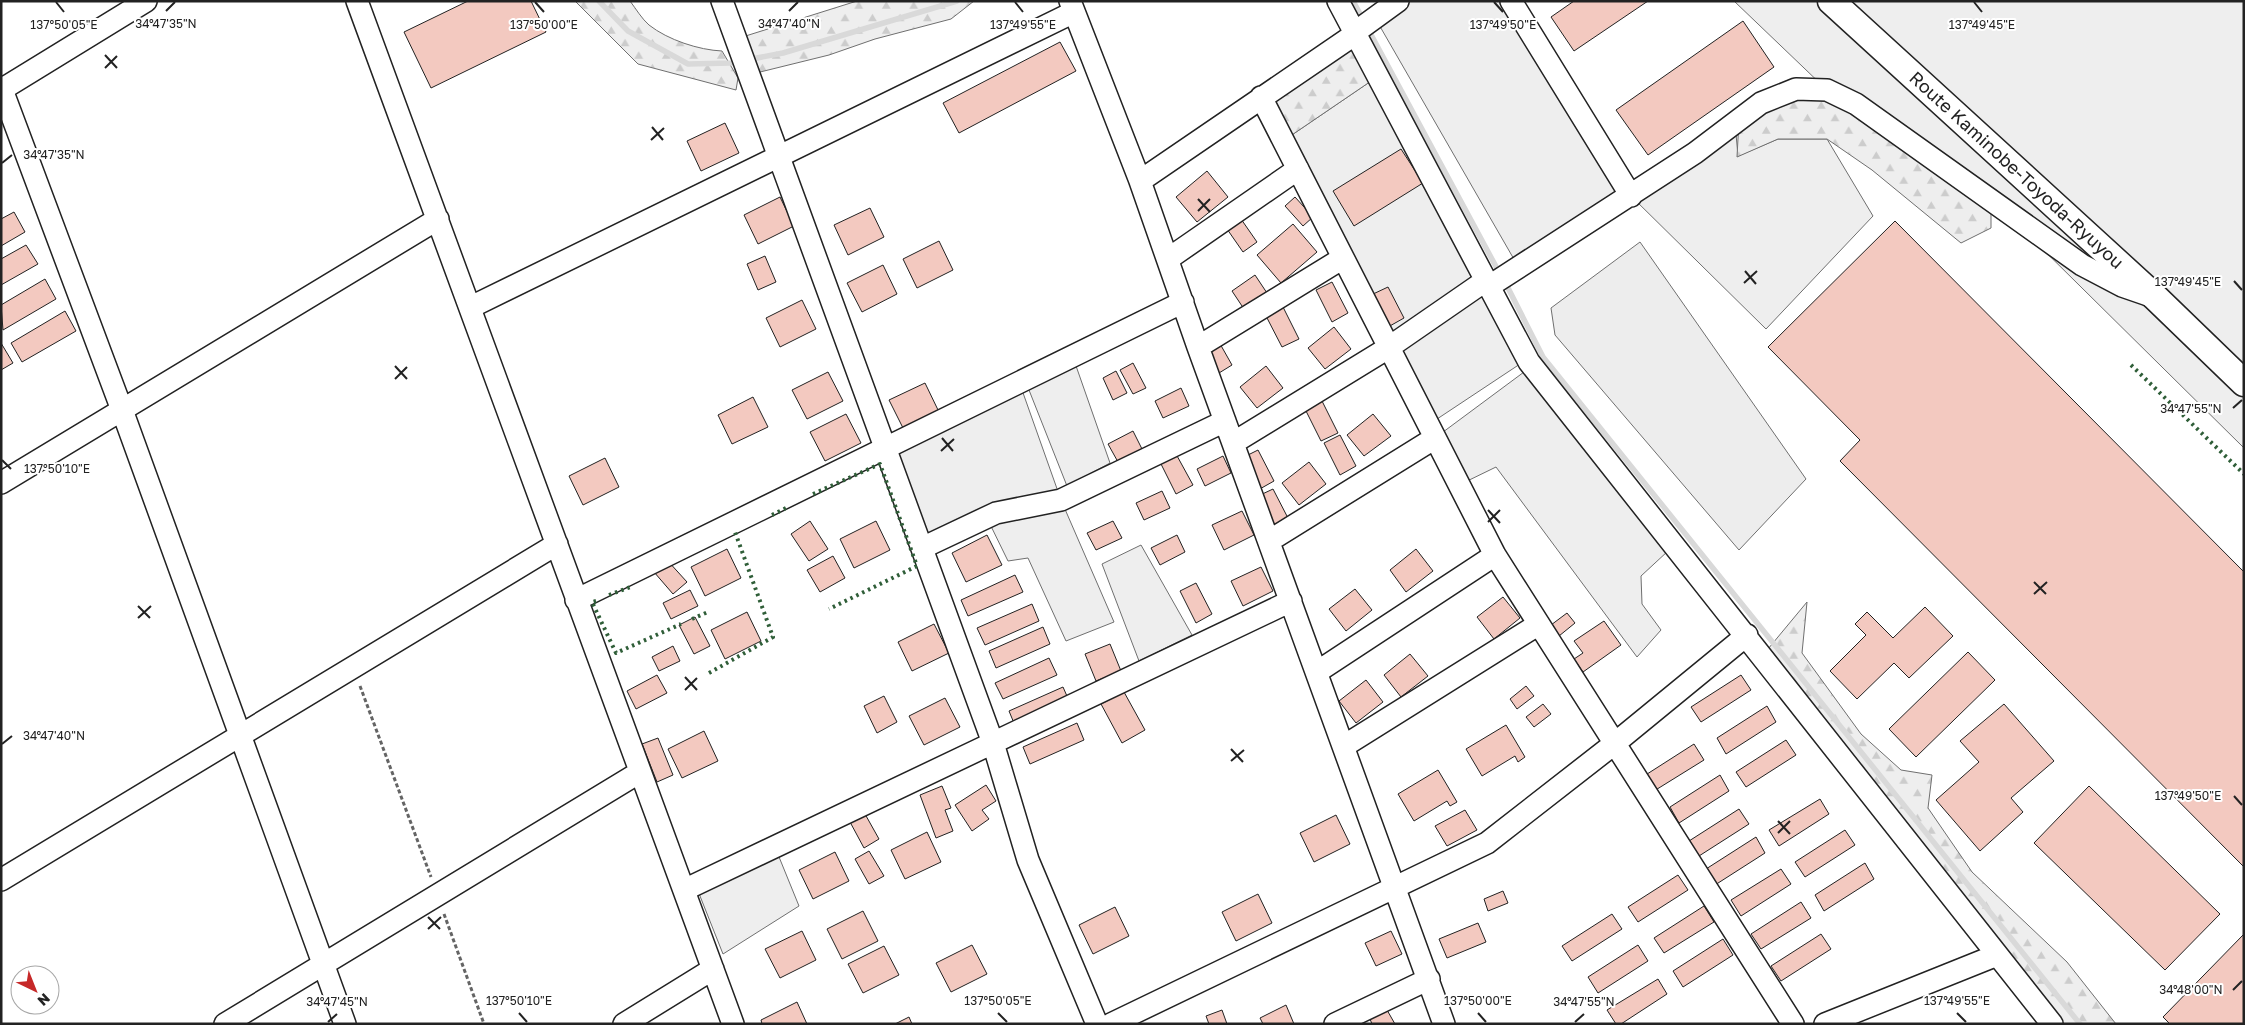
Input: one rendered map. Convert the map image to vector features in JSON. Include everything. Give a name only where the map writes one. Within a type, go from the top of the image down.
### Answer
[{"type":"main road","name":"Route Kaminobe-Toyoda-Ryuyou","points":[[1831,1],[2155,298],[2244,383]]},
{"type":"street","points":[[146,1],[2,89],[122,410],[322,966],[345,1024]]},
{"type":"street","points":[[357,1],[733,1024]]},
{"type":"street","points":[[722,1],[993,743],[1028,860],[1097,1024]]},
{"type":"street","points":[[1338,1],[1529,362],[2052,1024]]},
{"type":"street","points":[[1140,181],[1348,39],[1398,1]]},
{"type":"street","points":[[1511,1],[1631,196]]},
{"type":"street","points":[[471,307],[778,156],[1072,7],[1140,181],[1198,347],[1292,601],[1444,1024]]},
{"type":"street","points":[[1233,443],[1631,196],[1695,153],[1761,103],[1796,89],[1827,90],[1856,104],[2082,266],[2122,286],[2155,298]]},
{"type":"street","points":[[1262,97],[1388,348],[1495,555],[1793,1024]]},
{"type":"street","points":[[1168,259],[1298,169]]},
{"type":"street","points":[[1,483],[438,219]]},
{"type":"street","points":[[1198,347],[1343,258]]},
{"type":"street","points":[[576,600],[1183,302]]},
{"type":"street","points":[[922,548],[996,513],[1061,500],[1225,421]]},
{"type":"street","points":[[1269,541],[1435,438]]},
{"type":"street","points":[[1,880],[557,544]]},
{"type":"street","points":[[1317,672],[1495,555]]},
{"type":"street","points":[[684,890],[1292,601]]},
{"type":"street","points":[[1344,746],[1539,624]]},
{"type":"street","points":[[1111,1024],[1487,843],[1614,744],[1746,635]]},
{"type":"street","points":[[225,1024],[640,772]]},
{"type":"street","points":[[1825,1024],[1997,955]]},
{"type":"street","points":[[624,1024],[713,970]]},
{"type":"street","points":[[1335,1024],[1429,979]]},
{"type":"path","points":[[353,667],[484,1024]]},
{"type":"green space","points":[[575,1],[630,1],[646,23],[674,40],[722,51],[738,78],[736,90],[638,64]]},
{"type":"green space","points":[[857,1],[974,1],[951,19],[875,39],[829,55],[748,75],[736,39]]},
{"type":"green space","points":[[1409,1],[1510,1],[1626,199],[1515,261],[1378,23]]},
{"type":"green space","points":[[1734,1],[2244,1],[2244,448],[1999,206],[1827,90]]},
{"type":"green space","points":[[1357,39],[1377,77],[1283,141],[1261,97]]},
{"type":"green space","points":[[1377,77],[1520,364],[1428,425],[1283,141]]},
{"type":"green space","points":[[1796,89],[1856,104],[1991,201],[1991,228],[1961,243],[1872,170],[1827,139],[1778,139],[1737,157],[1739,120]]},
{"type":"green space","points":[[1735,123],[1738,156],[1778,139],[1827,139],[1873,216],[1766,329],[1631,196]]},
{"type":"green space","points":[[1075,363],[1110,463],[1067,486],[1027,385]]},
{"type":"green space","points":[[1524,372],[1668,551],[1641,576],[1642,604],[1661,630],[1637,657],[1496,467],[1459,485],[1435,438]]},
{"type":"green space","points":[[1022,390],[1061,500],[1114,622],[1066,641],[1028,558],[1008,561],[987,518],[922,548],[888,453]]},
{"type":"green space","points":[[1141,545],[1192,635],[1139,661],[1102,564]]},
{"type":"green space","points":[[1807,602],[1802,653],[1861,734],[1901,770],[1932,775],[1928,808],[1972,872],[2067,962],[2116,1024],[2052,1024],[1763,655]]},
{"type":"green space","points":[[777,852],[799,906],[723,954],[698,891]]},
{"type":"shaded area","points":[[1640,242],[1806,479],[1739,550],[1555,335],[1551,308]]},
{"type":"building","points":[[468,1],[531,1],[546,32],[431,88],[404,32]]},
{"type":"building","points":[[1574,1],[1648,1],[1574,51],[1551,17]]},
{"type":"building","points":[[1743,21],[1774,67],[1648,155],[1616,110]]},
{"type":"building","points":[[1060,42],[1076,71],[959,133],[943,103]]},
{"type":"building","points":[[725,123],[739,153],[701,171],[687,141]]},
{"type":"building","points":[[1401,149],[1423,183],[1354,226],[1333,191]]},
{"type":"building","points":[[1207,171],[1228,197],[1197,222],[1176,197]]},
{"type":"building","points":[[780,197],[794,226],[758,244],[744,215]]},
{"type":"building","points":[[1295,197],[1313,217],[1303,226],[1285,206]]},
{"type":"building","points":[[870,208],[884,237],[848,255],[834,225]]},
{"type":"building","points":[[14,212],[25,232],[1,246],[1,219]]},
{"type":"building","points":[[1241,219],[1257,242],[1243,252],[1227,229]]},
{"type":"building","points":[[1895,221],[2244,572],[2244,867],[1840,461],[1860,440],[1768,347]]},
{"type":"building","points":[[1293,224],[1317,252],[1281,283],[1257,255]]},
{"type":"building","points":[[939,241],[953,270],[917,288],[903,259]]},
{"type":"building","points":[[26,245],[38,264],[1,285],[1,259]]},
{"type":"building","points":[[765,256],[776,282],[758,290],[747,264]]},
{"type":"building","points":[[883,265],[897,294],[862,312],[847,283]]},
{"type":"building","points":[[1255,275],[1267,293],[1244,309],[1232,291]]},
{"type":"building","points":[[45,279],[56,299],[3,330],[1,305]]},
{"type":"building","points":[[1332,282],[1348,313],[1332,322],[1316,290]]},
{"type":"building","points":[[1388,287],[1404,318],[1388,327],[1371,295]]},
{"type":"building","points":[[802,300],[816,329],[780,347],[766,318]]},
{"type":"building","points":[[1283,307],[1299,339],[1282,347],[1266,316]]},
{"type":"building","points":[[65,311],[76,331],[22,362],[11,343]]},
{"type":"building","points":[[1334,327],[1351,349],[1325,369],[1308,348]]},
{"type":"building","points":[[1219,342],[1232,365],[1219,373],[1205,350]]},
{"type":"building","points":[[1,343],[13,363],[1,370]]},
{"type":"building","points":[[1133,363],[1146,388],[1133,394],[1120,370]]},
{"type":"building","points":[[1266,366],[1283,388],[1257,408],[1240,387]]},
{"type":"building","points":[[1116,371],[1127,393],[1113,400],[1103,378]]},
{"type":"building","points":[[828,372],[843,401],[807,419],[792,390]]},
{"type":"building","points":[[925,383],[939,412],[904,430],[889,400]]},
{"type":"building","points":[[1181,388],[1189,406],[1163,418],[1155,401]]},
{"type":"building","points":[[753,397],[768,427],[732,444],[718,415]]},
{"type":"building","points":[[1322,401],[1338,433],[1321,441],[1305,409]]},
{"type":"building","points":[[846,414],[861,443],[825,461],[810,432]]},
{"type":"building","points":[[1373,414],[1391,436],[1364,456],[1347,435]]},
{"type":"building","points":[[1133,431],[1142,449],[1118,462],[1108,444]]},
{"type":"building","points":[[1340,435],[1356,466],[1340,475],[1324,443]]},
{"type":"building","points":[[1258,450],[1274,481],[1258,490],[1242,458]]},
{"type":"building","points":[[1176,454],[1193,485],[1176,494],[1160,462]]},
{"type":"building","points":[[1223,456],[1231,473],[1205,486],[1197,469]]},
{"type":"building","points":[[605,458],[619,487],[583,505],[569,476]]},
{"type":"building","points":[[1309,462],[1326,484],[1299,505],[1282,483]]},
{"type":"building","points":[[1273,489],[1289,520],[1272,528],[1256,497]]},
{"type":"building","points":[[1162,491],[1170,508],[1144,520],[1136,503]]},
{"type":"building","points":[[1242,511],[1254,535],[1224,550],[1212,525]]},
{"type":"building","points":[[810,521],[828,549],[809,561],[791,534]]},
{"type":"building","points":[[876,521],[890,550],[854,568],[840,539]]},
{"type":"building","points":[[1113,521],[1122,538],[1096,550],[1087,533]]},
{"type":"building","points":[[987,535],[1002,565],[966,582],[952,553]]},
{"type":"building","points":[[1177,535],[1185,552],[1160,565],[1151,548]]},
{"type":"building","points":[[727,549],[741,578],[705,596],[691,567]]},
{"type":"building","points":[[1416,549],[1433,571],[1406,592],[1390,570]]},
{"type":"building","points":[[833,556],[845,578],[820,592],[807,570]]},
{"type":"building","points":[[667,560],[687,582],[673,594],[654,572]]},
{"type":"building","points":[[1261,567],[1273,591],[1243,606],[1231,581]]},
{"type":"building","points":[[1015,575],[1023,592],[968,616],[961,600]]},
{"type":"building","points":[[1196,583],[1212,614],[1196,623],[1180,591]]},
{"type":"building","points":[[1355,589],[1372,610],[1346,631],[1329,609]]},
{"type":"building","points":[[690,590],[698,606],[671,619],[663,603]]},
{"type":"building","points":[[1503,597],[1520,618],[1494,639],[1477,617]]},
{"type":"building","points":[[1032,604],[1039,621],[985,645],[977,628]]},
{"type":"building","points":[[1925,607],[1953,636],[1909,678],[1894,663],[1857,699],[1830,671],[1866,635],[1855,624],[1867,612],[1893,638]]},
{"type":"building","points":[[747,612],[761,641],[725,659],[711,630]]},
{"type":"building","points":[[1567,613],[1575,623],[1559,636],[1551,625]]},
{"type":"building","points":[[695,617],[710,646],[694,654],[679,625]]},
{"type":"building","points":[[1604,621],[1621,645],[1583,672],[1574,659],[1583,653],[1574,641]]},
{"type":"building","points":[[934,624],[949,653],[912,671],[898,642]]},
{"type":"building","points":[[1043,627],[1050,644],[996,668],[989,651]]},
{"type":"building","points":[[1110,644],[1121,671],[1096,681],[1085,654]]},
{"type":"building","points":[[673,646],[680,661],[659,671],[652,657]]},
{"type":"building","points":[[1968,652],[1995,680],[1916,757],[1889,729]]},
{"type":"building","points":[[1410,654],[1428,676],[1401,697],[1384,675]]},
{"type":"building","points":[[1049,658],[1057,675],[1003,699],[995,683]]},
{"type":"building","points":[[657,675],[667,693],[636,709],[627,691]]},
{"type":"building","points":[[1741,675],[1751,690],[1701,722],[1691,707]]},
{"type":"building","points":[[1366,680],[1383,702],[1356,723],[1339,701]]},
{"type":"building","points":[[1526,686],[1534,696],[1517,709],[1510,699]]},
{"type":"building","points":[[1063,687],[1070,703],[1016,728],[1009,711]]},
{"type":"building","points":[[1124,692],[1145,730],[1122,743],[1101,704]]},
{"type":"building","points":[[884,696],[897,722],[877,733],[864,706]]},
{"type":"building","points":[[945,698],[960,727],[924,745],[909,716]]},
{"type":"building","points":[[1543,704],[1551,714],[1534,727],[1526,717]]},
{"type":"building","points":[[2004,704],[2054,761],[2011,798],[2023,812],[1980,851],[1936,800],[1979,762],[1960,741]]},
{"type":"building","points":[[1767,706],[1776,722],[1726,754],[1717,738]]},
{"type":"building","points":[[1077,723],[1084,740],[1030,764],[1023,747]]},
{"type":"building","points":[[1506,725],[1525,757],[1518,762],[1515,756],[1482,776],[1466,749]]},
{"type":"building","points":[[704,731],[718,761],[682,778],[668,749]]},
{"type":"building","points":[[658,738],[673,775],[657,782],[642,744]]},
{"type":"building","points":[[1786,740],[1796,755],[1746,787],[1736,772]]},
{"type":"building","points":[[1694,744],[1704,760],[1654,791],[1644,776]]},
{"type":"building","points":[[1438,770],[1457,802],[1450,806],[1447,801],[1414,821],[1398,794]]},
{"type":"building","points":[[1720,775],[1729,791],[1679,823],[1670,807]]},
{"type":"building","points":[[986,785],[996,801],[982,810],[989,819],[972,831],[955,805]]},
{"type":"building","points":[[942,786],[951,808],[945,810],[953,831],[936,838],[920,795]]},
{"type":"building","points":[[2089,786],[2220,914],[2165,970],[2034,843]]},
{"type":"building","points":[[1820,799],[1829,814],[1779,846],[1769,830]]},
{"type":"building","points":[[1739,809],[1749,824],[1699,856],[1689,841]]},
{"type":"building","points":[[1465,810],[1477,830],[1447,846],[1435,826]]},
{"type":"building","points":[[865,814],[879,839],[864,848],[850,822]]},
{"type":"building","points":[[1336,815],[1350,844],[1314,862],[1300,833]]},
{"type":"building","points":[[1845,830],[1855,845],[1805,877],[1795,862]]},
{"type":"building","points":[[927,832],[941,862],[905,879],[891,850]]},
{"type":"building","points":[[1756,837],[1765,853],[1715,885],[1706,869]]},
{"type":"building","points":[[869,851],[884,876],[869,884],[855,859]]},
{"type":"building","points":[[835,852],[849,881],[813,899],[799,870]]},
{"type":"building","points":[[1865,863],[1874,879],[1824,911],[1815,895]]},
{"type":"building","points":[[1781,869],[1791,884],[1741,916],[1731,900]]},
{"type":"building","points":[[1678,875],[1688,890],[1638,922],[1628,907]]},
{"type":"building","points":[[1503,891],[1508,903],[1488,911],[1484,899]]},
{"type":"building","points":[[1258,894],[1272,923],[1236,941],[1222,912]]},
{"type":"building","points":[[1801,902],[1811,918],[1761,949],[1751,934]]},
{"type":"building","points":[[1704,906],[1714,922],[1664,953],[1654,938]]},
{"type":"building","points":[[1115,907],[1129,936],[1093,954],[1079,925]]},
{"type":"building","points":[[863,911],[878,941],[842,959],[827,929]]},
{"type":"building","points":[[1612,914],[1622,929],[1572,961],[1562,946]]},
{"type":"building","points":[[1478,923],[1486,942],[1447,958],[1439,939]]},
{"type":"building","points":[[802,931],[816,960],[780,978],[765,949]]},
{"type":"building","points":[[1391,931],[1402,954],[1376,966],[1365,943]]},
{"type":"building","points":[[1821,934],[1831,949],[1781,981],[1771,966]]},
{"type":"building","points":[[2244,934],[2244,1024],[2170,1024],[2163,1017]]},
{"type":"building","points":[[1723,939],[1733,955],[1683,987],[1673,971]]},
{"type":"building","points":[[972,945],[987,974],[951,992],[936,963]]},
{"type":"building","points":[[1638,945],[1648,961],[1598,993],[1588,977]]},
{"type":"building","points":[[884,946],[899,975],[863,993],[848,964]]},
{"type":"building","points":[[1658,979],[1667,994],[1621,1024],[1616,1024],[1607,1010]]},
{"type":"building","points":[[797,1002],[807,1024],[762,1024],[761,1020]]},
{"type":"building","points":[[1286,1005],[1294,1024],[1263,1024],[1260,1018]]},
{"type":"building","points":[[1222,1010],[1227,1024],[1209,1024],[1206,1016]]},
{"type":"building","points":[[1387,1010],[1395,1024],[1372,1024],[1370,1019]]},
{"type":"building","points":[[909,1017],[912,1024],[895,1024]]},
{"type":"waterway","points":[[599,1],[628,31],[688,64],[731,63],[783,53],[957,1]]},
{"type":"waterway","points":[[1353,1],[1364,21]]},
{"type":"waterway","points":[[1368,29],[1500,274]]},
{"type":"waterway","points":[[1505,282],[1543,357],[2080,1024]]},
{"type":"hedge","points":[[2131,365],[2244,474]]},
{"type":"hedge","points":[[813,494],[880,464],[917,566],[829,609]]},
{"type":"hedge","points":[[772,515],[788,507]]},
{"type":"hedge","points":[[709,673],[773,637],[736,531]]},
{"type":"hedge","points":[[609,595],[633,586]]},
{"type":"hedge","points":[[596,601],[592,602],[616,653],[681,624]]},
{"type":"hedge","points":[[692,619],[708,612]]}]
